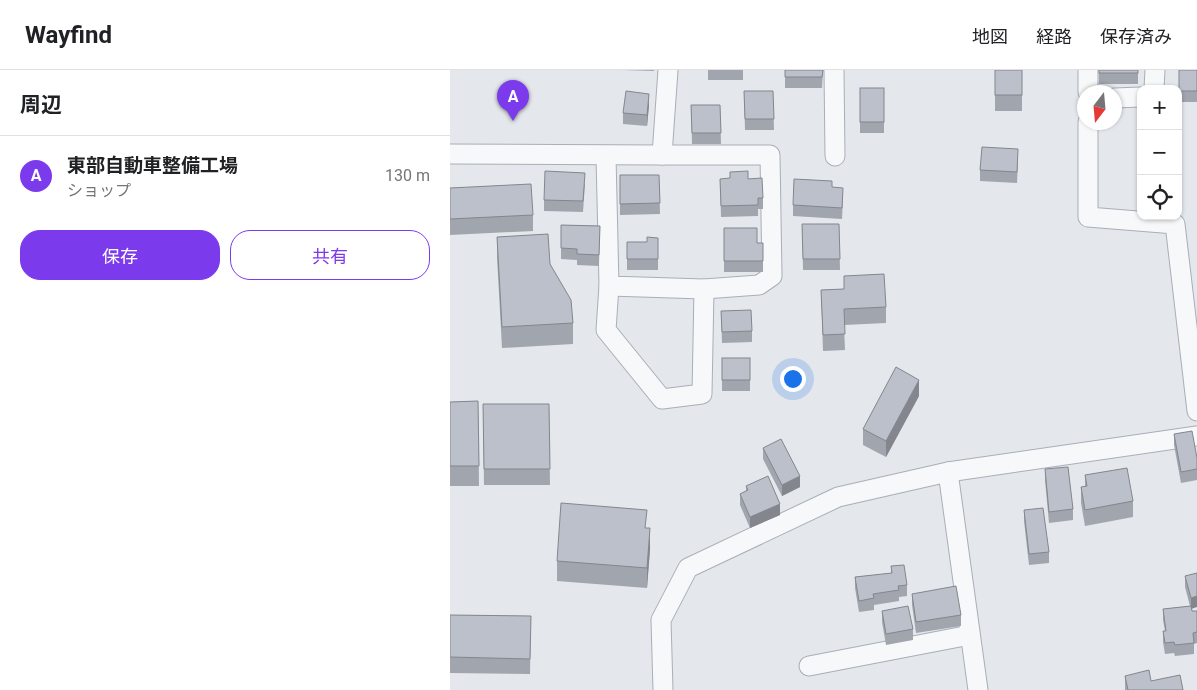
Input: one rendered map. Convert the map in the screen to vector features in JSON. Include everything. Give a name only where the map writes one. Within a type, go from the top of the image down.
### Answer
[{"type":"street","points":[[662,155],[668,70]]},
{"type":"street","points":[[834,70],[835,156]]},
{"type":"street","points":[[1088,70],[1088,85]]},
{"type":"street","points":[[1154,85],[1155,70]]},
{"type":"street","points":[[1122,98],[1137,97]]},
{"type":"street","points":[[1088,130],[1088,217],[1175,224],[1197,411]]},
{"type":"street","points":[[450,154],[606,156],[770,154],[772,276],[760,285],[704,289],[609,286]]},
{"type":"street","points":[[606,156],[609,286],[606,330],[662,398],[702,394],[704,289]]},
{"type":"street","points":[[663,690],[661,620],[688,568],[838,497],[948,472],[1197,436]]},
{"type":"street","points":[[948,472],[978,690]]},
{"type":"street","points":[[809,666],[970,634]]},
{"type":"building","points":[[785,70],[823,70],[822,77],[785,77]]},
{"type":"building","points":[[995,70],[1022,70],[1022,95],[995,95]]},
{"type":"building","points":[[1099,70],[1138,70],[1138,73],[1099,73]]},
{"type":"building","points":[[1179,70],[1197,70],[1197,91],[1182,91],[1182,85],[1179,85]]},
{"type":"building","points":[[860,88],[884,88],[884,122],[860,122]]},
{"type":"building","points":[[626,91],[649,94],[647,115],[623,113]]},
{"type":"building","points":[[744,91],[773,91],[774,119],[745,119]]},
{"type":"building","points":[[691,105],[720,105],[721,133],[692,133]]},
{"type":"building","points":[[982,147],[1018,149],[1017,172],[980,170]]},
{"type":"building","points":[[545,171],[585,173],[583,201],[544,200]]},
{"type":"building","points":[[748,171],[748,179],[762,178],[763,198],[758,198],[758,205],[721,206],[720,179],[730,178],[730,172]]},
{"type":"building","points":[[620,175],[659,175],[660,203],[620,204]]},
{"type":"building","points":[[794,179],[832,181],[832,187],[843,188],[842,208],[793,205]]},
{"type":"building","points":[[531,184],[533,215],[450,219],[450,188]]},
{"type":"building","points":[[802,224],[839,224],[840,259],[803,259]]},
{"type":"building","points":[[561,225],[600,226],[599,255],[577,254],[577,249],[561,248]]},
{"type":"building","points":[[724,228],[757,228],[757,243],[763,243],[763,261],[724,261]]},
{"type":"building","points":[[548,234],[550,264],[571,300],[573,323],[502,327],[497,237]]},
{"type":"building","points":[[647,237],[658,238],[658,259],[627,259],[627,242],[647,242]]},
{"type":"building","points":[[884,274],[886,307],[844,309],[845,334],[823,335],[821,290],[844,289],[844,276]]},
{"type":"building","points":[[751,310],[752,331],[722,332],[721,311]]},
{"type":"building","points":[[722,358],[750,358],[750,380],[722,380]]},
{"type":"building","points":[[896,367],[919,380],[886,441],[863,429]]},
{"type":"building","points":[[478,401],[479,466],[450,466],[450,402]]},
{"type":"building","points":[[483,404],[549,404],[550,469],[484,469]]},
{"type":"building","points":[[1192,431],[1197,469],[1181,472],[1174,434]]},
{"type":"building","points":[[781,439],[800,476],[782,485],[763,448]]},
{"type":"building","points":[[1068,467],[1073,509],[1049,512],[1045,469]]},
{"type":"building","points":[[1127,468],[1133,501],[1085,510],[1081,487],[1087,486],[1085,475]]},
{"type":"building","points":[[768,476],[780,504],[750,517],[740,494],[748,490],[746,486]]},
{"type":"building","points":[[561,503],[647,510],[645,528],[650,528],[647,568],[557,561]]},
{"type":"building","points":[[1043,508],[1049,552],[1029,554],[1024,510]]},
{"type":"building","points":[[904,565],[907,585],[898,586],[899,590],[873,594],[874,598],[859,601],[855,577],[892,573],[891,566]]},
{"type":"building","points":[[1197,573],[1197,596],[1191,598],[1185,576]]},
{"type":"building","points":[[956,586],[961,615],[916,622],[912,594]]},
{"type":"building","points":[[908,606],[913,629],[886,634],[882,611]]},
{"type":"building","points":[[1191,606],[1192,611],[1197,611],[1197,632],[1193,633],[1194,643],[1175,645],[1174,642],[1165,643],[1163,631],[1166,631],[1163,609]]},
{"type":"building","points":[[450,615],[531,616],[530,659],[450,657]]},
{"type":"building","points":[[1149,670],[1151,681],[1180,675],[1183,690],[1128,690],[1125,676]]},
{"type":"place","name":"東部自動車整備工場","points":[[513,121]]}]
